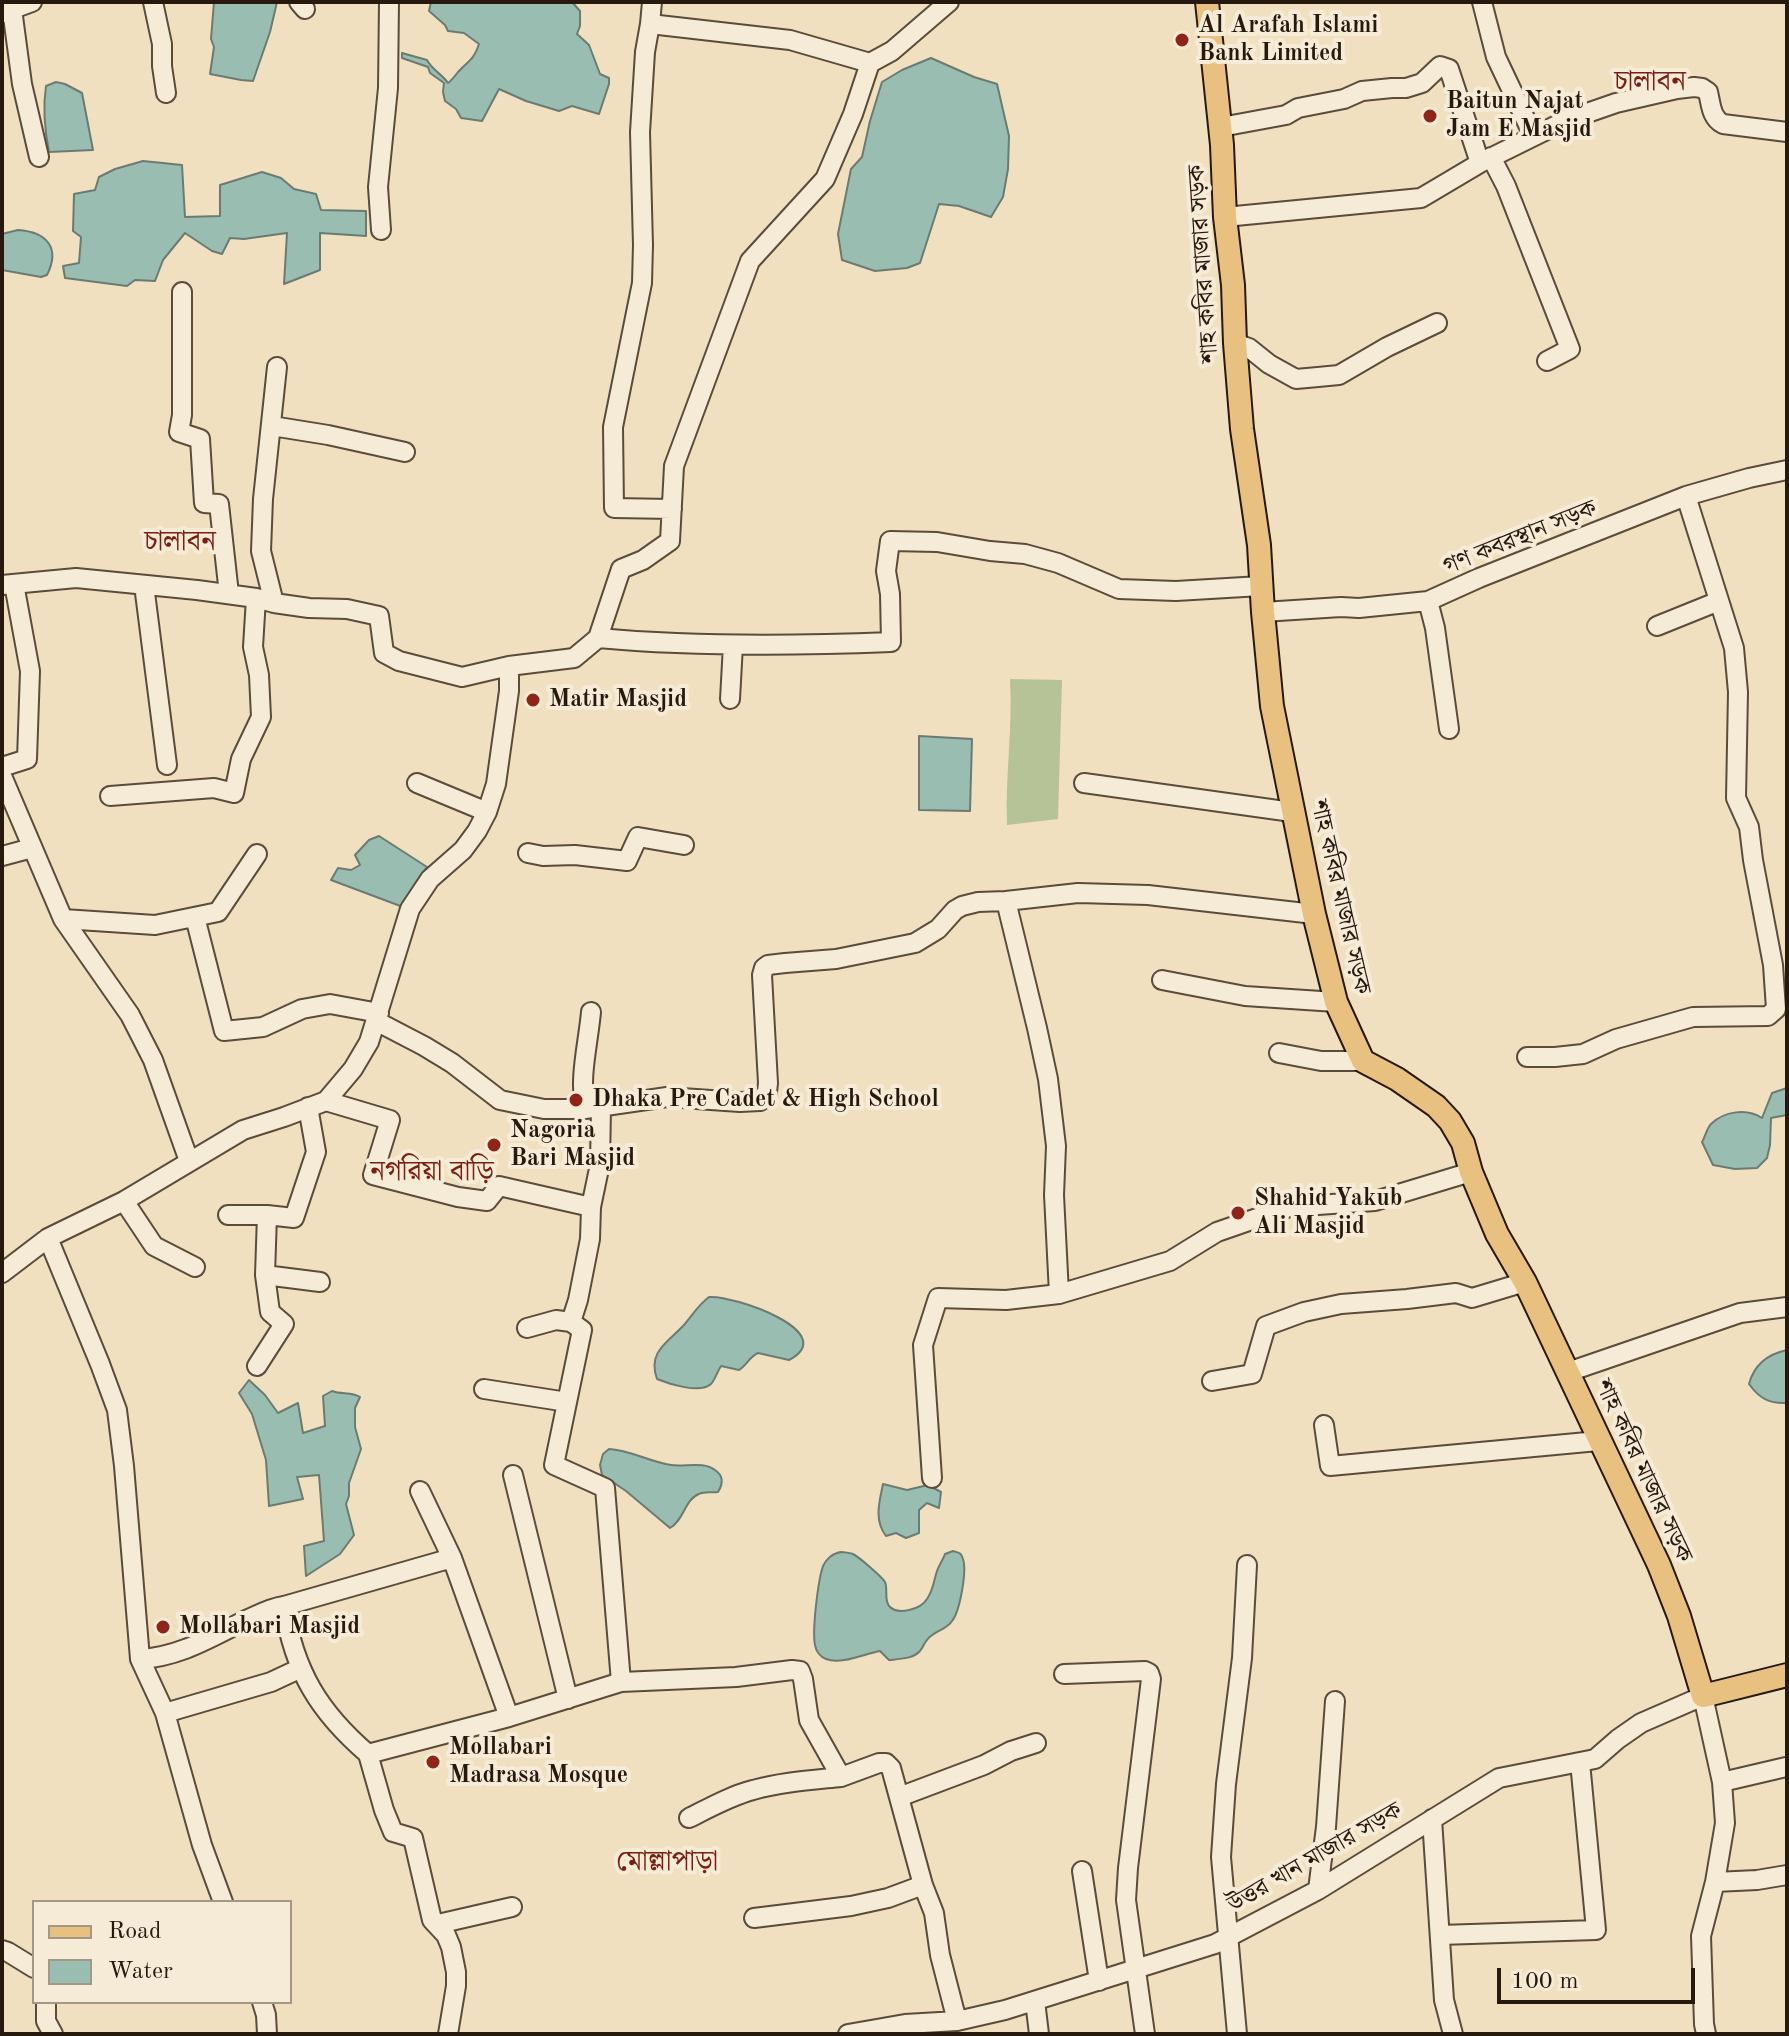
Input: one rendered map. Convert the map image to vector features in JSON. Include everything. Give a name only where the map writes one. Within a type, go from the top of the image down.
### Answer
[{"type":"main road","name":"শাহ কবির মাজার সড়ক","points":[[1207,2],[1221,127],[1242,429],[1259,545],[1272,706],[1314,914],[1336,1002],[1363,1061],[1404,1083],[1436,1106],[1450,1121],[1463,1143],[1471,1172],[1497,1234],[1525,1282],[1659,1565],[1679,1616],[1703,1696]]},
{"type":"main road","name":"উত্তর খান মাজার সড়ক","points":[[1703,1696],[1787,1675]]},
{"type":"street","points":[[32,2],[7,11],[39,157]]},
{"type":"street","points":[[153,2],[162,44],[166,93]]},
{"type":"street","points":[[381,230],[378,187],[388,88],[389,2]]},
{"type":"street","points":[[652,2],[640,132],[642,283],[613,427],[614,508],[672,509]]},
{"type":"street","points":[[189,1161],[153,1060],[130,1015],[63,919],[2,774],[2,767],[27,759],[30,671],[8,585],[76,578],[347,609],[379,616],[384,653],[399,661],[462,677],[509,666],[574,658],[598,638],[621,569],[643,560],[670,541],[674,466],[750,261],[825,179],[853,114],[870,63],[892,51],[949,2]]},
{"type":"street","points":[[1482,2],[1496,57],[1533,135]]},
{"type":"street","points":[[650,24],[790,40],[870,63]]},
{"type":"street","points":[[1221,127],[1286,115],[1298,108],[1344,99],[1362,91],[1406,88],[1422,83],[1440,66],[1449,69],[1485,160],[1506,186],[1570,349],[1547,361]]},
{"type":"street","points":[[1225,217],[1421,198],[1485,160],[1567,120],[1603,107],[1677,89],[1694,87],[1708,92],[1713,115],[1723,124],[1787,132]]},
{"type":"street","points":[[182,292],[182,415],[179,432],[200,439],[204,503],[219,504],[229,594]]},
{"type":"street","points":[[1235,343],[1249,348],[1296,379],[1329,376],[1339,375],[1437,323]]},
{"type":"street","points":[[110,796],[214,788],[234,793],[241,759],[261,717],[259,675],[253,647],[265,600],[261,551],[263,499],[277,367]]},
{"type":"street","points":[[272,426],[405,452]]},
{"type":"street","name":"গণ কবরস্থান সড়ক","points":[[1263,612],[1428,601],[1686,496],[1787,470]]},
{"type":"street","points":[[1527,1057],[1583,1054],[1616,1039],[1693,1017],[1768,1016],[1776,1009],[1773,965],[1749,827],[1736,798],[1738,692],[1734,648],[1686,496]]},
{"type":"street","points":[[598,638],[733,645],[891,642],[886,571],[890,541],[937,542],[1025,554],[1058,563],[1119,589],[1176,591],[1261,586]]},
{"type":"street","points":[[144,585],[167,765]]},
{"type":"street","points":[[1428,601],[1435,628],[1449,729]]},
{"type":"street","points":[[1657,626],[1719,601]]},
{"type":"street","points":[[730,699],[733,645]]},
{"type":"street","points":[[2,1273],[48,1238],[124,1201],[243,1130],[326,1101],[353,1069],[369,1042],[410,909],[430,879],[463,850],[487,812],[496,784],[509,691],[509,666]]},
{"type":"street","points":[[417,783],[487,812]]},
{"type":"street","points":[[1084,783],[1292,812]]},
{"type":"street","points":[[528,853],[627,861],[638,837],[684,845]]},
{"type":"street","points":[[2,856],[32,848]]},
{"type":"street","points":[[63,919],[155,925],[218,912],[257,854]]},
{"type":"street","points":[[195,917],[224,1031],[263,1027],[302,1009],[330,1004],[377,1017],[452,1063],[500,1100],[544,1109],[593,1109],[658,1097],[760,1101],[767,1092],[764,968],[768,965],[836,959],[915,943],[938,929],[962,906],[1078,893],[1148,895],[1314,914]]},
{"type":"street","points":[[1006,901],[1048,1079],[1056,1146],[1054,1195],[1059,1294]]},
{"type":"street","points":[[1162,980],[1245,996],[1336,1002]]},
{"type":"street","points":[[571,1322],[590,1239],[591,1207],[600,1164],[593,1109],[583,1098],[583,1060],[591,1012]]},
{"type":"street","points":[[1279,1053],[1321,1061],[1363,1061]]},
{"type":"street","points":[[326,1101],[390,1120],[373,1175],[458,1197],[487,1201],[499,1186],[591,1207]]},
{"type":"street","points":[[228,1215],[294,1218],[316,1152],[308,1107]]},
{"type":"street","points":[[932,1478],[923,1345],[938,1298],[1006,1300],[1059,1294],[1170,1261],[1217,1232],[1289,1207],[1375,1201],[1471,1172]]},
{"type":"street","points":[[124,1201],[154,1246],[195,1267]]},
{"type":"street","points":[[257,1366],[284,1324],[270,1312],[265,1275],[267,1215]]},
{"type":"street","points":[[48,1238],[117,1410],[140,1659],[165,1713],[202,1845],[222,1900]]},
{"type":"street","points":[[265,1275],[320,1282]]},
{"type":"street","points":[[1212,1381],[1252,1374],[1266,1326],[1304,1312],[1341,1304],[1456,1293],[1472,1298],[1525,1282]]},
{"type":"street","points":[[1568,1372],[1740,1313],[1787,1307]]},
{"type":"street","points":[[527,1328],[556,1320],[571,1322],[582,1330],[554,1465],[605,1488],[621,1682]]},
{"type":"street","points":[[484,1389],[567,1402]]},
{"type":"street","points":[[1324,1425],[1330,1466],[1598,1441]]},
{"type":"street","points":[[513,1475],[568,1699]]},
{"type":"street","points":[[420,1491],[452,1558],[509,1717]]},
{"type":"street","points":[[140,1659],[158,1658],[193,1647],[268,1609],[452,1558]]},
{"type":"street","points":[[1237,2034],[1221,1857],[1226,1784],[1242,1658],[1247,1565]]},
{"type":"street","points":[[284,1606],[301,1668],[318,1701],[344,1734],[368,1754],[393,1832],[413,1838],[432,1920],[446,1935],[456,1972],[448,2034]]},
{"type":"street","points":[[165,1713],[271,1682],[301,1668]]},
{"type":"street","points":[[368,1754],[509,1717],[621,1682],[736,1677],[792,1670],[800,1671],[809,1720],[841,1777]]},
{"type":"street","points":[[1064,1674],[1145,1671],[1151,1679],[1126,1900],[1145,2034]]},
{"type":"street","name":"উত্তর খান মাজার সড়ক","points":[[850,2034],[905,2024],[957,2021],[1005,2010],[1215,1944],[1318,1890],[1499,1778],[1595,1759],[1641,1723],[1703,1696]]},
{"type":"street","name":"শাহ কবির মাজার সড়ক","points":[[1703,1696],[1717,1753],[1725,1823],[1715,1882],[1701,1936],[1706,2034]]},
{"type":"street","points":[[1318,1890],[1335,1701]]},
{"type":"street","points":[[899,1797],[1036,1743]]},
{"type":"street","points":[[1440,1935],[1596,1930],[1580,1762]]},
{"type":"street","points":[[689,1818],[751,1790],[841,1777],[886,1763],[891,1768],[923,1885],[934,1913],[940,1955],[957,2021]]},
{"type":"street","points":[[1722,1782],[1786,1767]]},
{"type":"street","points":[[1432,1819],[1444,2000],[1453,2034]]},
{"type":"street","points":[[1082,1871],[1099,1981]]},
{"type":"street","points":[[1715,1882],[1787,1875]]},
{"type":"street","points":[[754,1918],[851,1906],[888,1898],[923,1885]]},
{"type":"street","points":[[438,1924],[512,1907]]},
{"type":"street","points":[[2,1950],[32,1967]]},
{"type":"street","points":[[1035,2001],[1039,2034]]},
{"type":"street","points":[[46,2004],[46,2021],[53,2034]]},
{"type":"street","points":[[263,2004],[267,2034]]},
{"type":"green space","points":[[1010,679],[1062,680],[1058,819],[1007,825]]},
{"type":"water","points":[[214,2],[277,2],[253,81],[210,74],[214,47],[211,39]]},
{"type":"water","points":[[431,2],[572,2],[580,11],[577,34],[589,45],[600,74],[609,78],[599,114],[572,106],[559,111],[499,89],[482,121],[461,118],[456,109],[445,101],[444,83],[430,73],[428,67],[402,58],[402,53],[427,60],[448,83],[475,54],[479,44],[464,33],[448,31],[429,11]]},
{"type":"water","points":[[931,58],[997,84],[1009,136],[1003,197],[991,217],[959,206],[939,204],[920,263],[907,268],[875,271],[842,260],[838,234],[851,169],[862,157],[882,82]]},
{"type":"water","points":[[56,82],[82,93],[93,150],[49,152],[45,94],[46,86]]},
{"type":"water","points":[[143,161],[182,165],[185,217],[220,216],[220,185],[262,172],[281,178],[294,189],[316,194],[321,210],[366,211],[366,236],[320,233],[320,270],[284,284],[287,233],[230,238],[222,254],[185,233],[163,260],[155,281],[135,280],[127,286],[65,278],[63,266],[79,263],[81,237],[73,231],[74,194],[95,190],[99,177]]},
{"type":"water","points":[[18,230],[36,234],[48,243],[52,256],[47,275],[41,277],[2,270],[2,234]]},
{"type":"water","points":[[919,736],[972,739],[970,811],[919,810]]},
{"type":"water","points":[[379,836],[427,867],[403,907],[331,880],[338,868],[351,870],[360,865],[355,855],[369,840]]},
{"type":"water","points":[[1787,1088],[1787,1115],[1771,1118],[1767,1158],[1757,1168],[1735,1169],[1713,1165],[1702,1142],[1711,1124],[1722,1116],[1736,1112],[1762,1118],[1772,1093]]},
{"type":"water","points":[[709,1297],[739,1302],[778,1317],[802,1338],[802,1349],[789,1360],[758,1353],[739,1370],[721,1366],[706,1387],[684,1387],[657,1379],[655,1362],[661,1348]]},
{"type":"water","points":[[1787,1350],[1787,1403],[1770,1401],[1749,1384],[1754,1371],[1763,1361]]},
{"type":"water","points":[[249,1380],[278,1413],[298,1403],[303,1433],[325,1426],[323,1396],[332,1391],[360,1397],[355,1408],[355,1427],[361,1449],[349,1483],[346,1504],[354,1535],[340,1554],[306,1576],[304,1546],[324,1541],[319,1475],[297,1477],[303,1499],[269,1506],[266,1460],[252,1414],[239,1393]]},
{"type":"water","points":[[609,1449],[671,1465],[711,1467],[720,1475],[721,1486],[718,1492],[694,1497],[670,1528],[602,1475],[600,1465],[603,1454]]},
{"type":"water","points":[[883,1484],[907,1490],[928,1485],[941,1492],[939,1508],[927,1503],[919,1510],[919,1533],[906,1538],[896,1533],[886,1536],[879,1518]]},
{"type":"water","points":[[953,1551],[961,1554],[964,1565],[958,1609],[950,1624],[929,1638],[917,1654],[889,1660],[880,1651],[832,1661],[819,1654],[814,1638],[816,1606],[823,1566],[830,1557],[841,1552],[856,1556],[885,1582],[889,1606],[903,1611],[920,1606],[927,1599],[945,1554]]},
{"type":"place","name":"Al Arafah Islami Bank Limited","points":[[1182,40]]},
{"type":"place","name":"Baitun Najat Jam E Masjid","points":[[1430,116]]},
{"type":"place","name":"Matir Masjid","points":[[533,700]]},
{"type":"place","name":"Dhaka Pre Cadet & High School","points":[[576,1100]]},
{"type":"place","name":"Nagoria Bari Masjid","points":[[494,1145]]},
{"type":"place","name":"Shahid Yakub Ali Masjid","points":[[1238,1213]]},
{"type":"place","name":"Mollabari Masjid","points":[[163,1627]]},
{"type":"place","name":"Mollabari Madrasa Mosque","points":[[433,1762]]},
{"type":"district","name":"চালাবন","points":[[1650,83]]},
{"type":"district","name":"চালাবন","points":[[180,543]]},
{"type":"district","name":"নগরিয়া বাড়ি","points":[[432,1173]]},
{"type":"district","name":"মোল্লাপাড়া","points":[[667,1863]]}]
